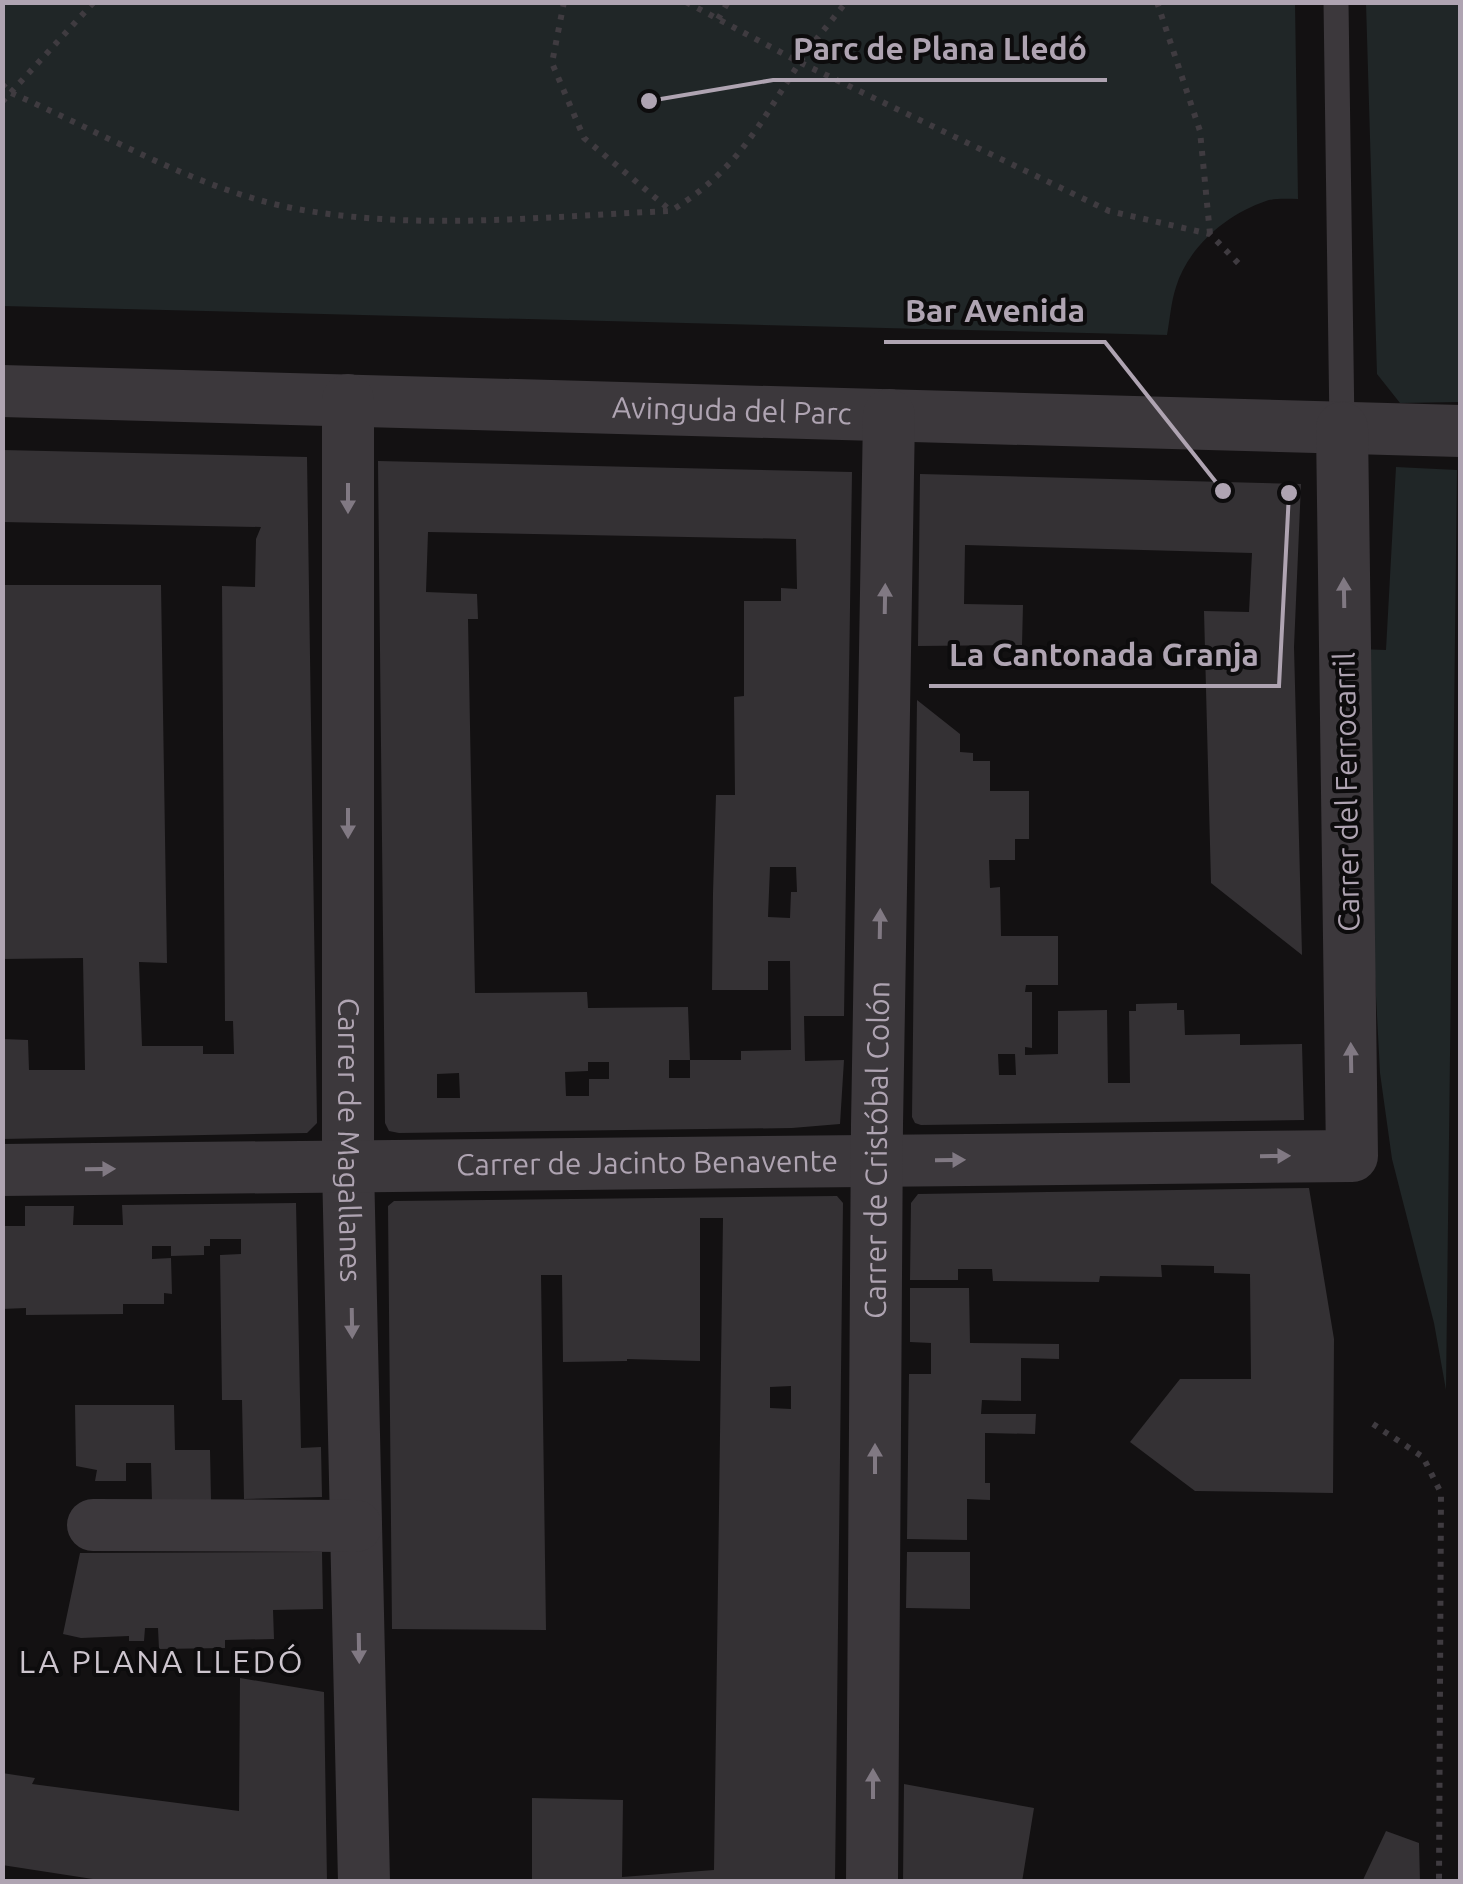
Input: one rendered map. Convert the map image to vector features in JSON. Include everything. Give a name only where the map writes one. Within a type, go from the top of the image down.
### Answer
[{"type":"street","name":"Avinguda del Parc","points":[[2,391],[1460,431]]},
{"type":"street","name":"Carrer de Magallanes","points":[[348,400],[348,1166],[364,1882]]},
{"type":"street","name":"Carrer de Cristóbal Colón","points":[[872,1882],[876,1160],[889,415]]},
{"type":"street","name":"Carrer del Ferrocarril","points":[[1342,428],[1352,1156]]},
{"type":"street","name":"Carrer de Jacinto Benavente","points":[[2,1170],[1352,1156]]},
{"type":"street","points":[[94,1525],[356,1526]]},
{"type":"lane","points":[[1336,2],[1342,428]]},
{"type":"path","points":[[2,102],[94,2]]},
{"type":"path","points":[[564,2],[552,64],[584,138],[671,211]]},
{"type":"path","points":[[686,2],[799,62],[1109,211],[1210,234],[1240,265]]},
{"type":"path","points":[[718,19],[728,2]]},
{"type":"path","points":[[2,84],[10,93],[224,188],[291,208],[397,221],[671,211],[708,188],[759,130],[799,62],[846,2]]},
{"type":"path","points":[[1157,2],[1200,131],[1210,234]]},
{"type":"path","points":[[1374,1424],[1423,1457],[1441,1493],[1439,1882]]},
{"type":"shaded area","points":[[3,2],[1295,3],[1298,199],[1270,200],[1251,207],[1224,223],[1199,246],[1176,287],[1167,335],[3,306]]},
{"type":"shaded area","points":[[1366,3],[1460,3],[1460,402],[1400,403],[1377,374]]},
{"type":"shaded area","points":[[1396,467],[1457,470],[1446,1390],[1434,1323],[1392,1159],[1380,1073],[1358,649],[1386,650]]},
{"type":"building","points":[[2,450],[307,457],[317,1123],[307,1133],[2,1139],[2,1039],[28,1040],[29,1070],[85,1070],[83,958],[2,959],[2,585],[161,585],[167,963],[139,962],[142,1046],[203,1046],[203,1054],[234,1054],[233,1021],[225,1021],[222,586],[255,587],[256,539],[261,527],[2,522]]},
{"type":"building","points":[[378,461],[852,472],[844,1016],[804,1016],[805,1061],[844,1060],[840,1124],[792,1128],[399,1133],[389,1131],[385,1123]],"holes":[[[428,532],[796,539],[797,589],[781,588],[781,601],[744,601],[744,696],[734,697],[735,795],[716,795],[712,990],[768,990],[768,961],[790,961],[791,1050],[741,1051],[741,1060],[690,1060],[688,1007],[588,1008],[587,992],[475,993],[468,619],[478,619],[477,594],[426,592]],[[770,867],[796,867],[797,892],[791,892],[790,918],[768,917]],[[669,1060],[690,1060],[690,1078],[669,1078]],[[588,1062],[609,1062],[609,1079],[589,1079],[589,1096],[566,1096],[565,1072],[588,1071]],[[459,1073],[460,1098],[437,1098],[437,1074]]]},
{"type":"building","points":[[920,474],[1301,484],[1294,647],[1302,955],[1211,883],[1204,611],[1249,612],[1252,553],[965,545],[964,604],[1023,605],[1022,645],[918,646]]},
{"type":"building","points":[[917,700],[960,734],[960,752],[973,753],[973,761],[990,761],[990,791],[1029,791],[1029,839],[1015,839],[1015,860],[989,860],[990,888],[1000,887],[1001,936],[1058,936],[1058,985],[1026,985],[1025,992],[1032,992],[1032,1048],[1025,1047],[1025,1055],[1058,1054],[1058,1011],[1107,1010],[1108,1083],[1130,1083],[1129,1011],[1136,1011],[1136,1004],[1177,1003],[1177,1010],[1184,1010],[1185,1035],[1240,1034],[1240,1045],[1302,1044],[1304,1120],[921,1125],[912,1117]],"holes":[[[998,1054],[1015,1054],[1016,1075],[999,1075]]]},
{"type":"building","points":[[1309,1188],[1334,1339],[1333,1493],[1195,1491],[1130,1442],[1180,1379],[1251,1379],[1250,1274],[1214,1273],[1214,1266],[1161,1265],[1162,1277],[1100,1276],[1099,1282],[993,1281],[992,1269],[958,1269],[958,1280],[910,1280],[911,1203],[918,1194]]},
{"type":"building","points":[[837,1196],[843,1203],[835,1882],[532,1882],[532,1798],[623,1800],[622,1877],[714,1870],[723,1218],[700,1218],[700,1361],[563,1362],[562,1275],[541,1275],[546,1630],[392,1629],[388,1206],[394,1201]],"holes":[[[791,1386],[791,1409],[770,1408],[770,1387]]]},
{"type":"building","points":[[296,1203],[301,1448],[321,1447],[322,1497],[244,1499],[242,1400],[222,1400],[220,1255],[241,1254],[241,1239],[210,1239],[210,1246],[204,1246],[204,1255],[171,1256],[171,1246],[152,1246],[152,1259],[171,1258],[172,1294],[164,1293],[164,1304],[123,1304],[123,1314],[26,1315],[26,1308],[2,1309],[2,1226],[25,1226],[25,1206],[74,1206],[73,1225],[123,1225],[122,1205]]},
{"type":"building","points":[[910,1288],[969,1288],[970,1343],[1059,1344],[1059,1359],[1021,1358],[1021,1401],[982,1400],[981,1414],[1036,1414],[1035,1434],[985,1433],[985,1483],[990,1483],[990,1500],[967,1499],[967,1540],[907,1539],[909,1374],[931,1374],[931,1343],[910,1342]]},
{"type":"building","points":[[75,1405],[174,1405],[175,1450],[210,1450],[211,1500],[152,1501],[151,1463],[126,1463],[126,1481],[95,1481],[97,1470],[76,1466]]},
{"type":"building","points":[[322,1552],[323,1609],[273,1610],[274,1639],[225,1640],[225,1648],[159,1649],[158,1628],[145,1628],[144,1641],[129,1641],[129,1636],[81,1638],[63,1634],[80,1553]]},
{"type":"building","points":[[907,1552],[970,1552],[970,1609],[906,1608]]},
{"type":"building","points":[[240,1678],[324,1692],[327,1882],[112,1882],[2,1865],[2,1773],[35,1778],[32,1784],[239,1811]]},
{"type":"building","points":[[904,1784],[1034,1808],[1022,1882],[903,1882]]},
{"type":"building","points":[[1386,1831],[1419,1843],[1420,1882],[1362,1882]]},
{"type":"place","name":"Parc de Plana Lledó","points":[[649,101]]},
{"type":"place","name":"Bar Avenida","points":[[1223,491]]},
{"type":"place","name":"La Cantonada Granja","points":[[1289,493]]},
{"type":"district","name":"LA PLANA LLEDÓ","points":[[162,1662]]}]
